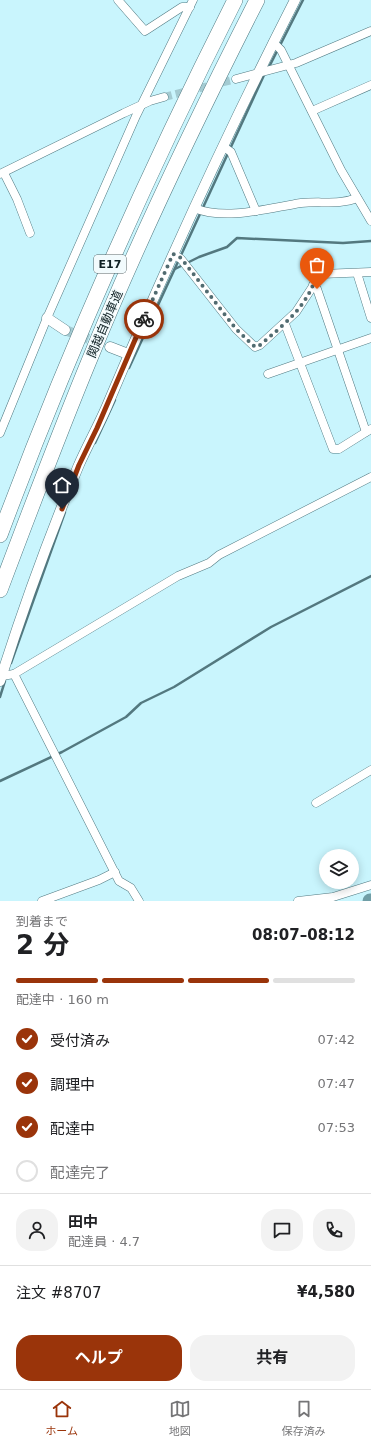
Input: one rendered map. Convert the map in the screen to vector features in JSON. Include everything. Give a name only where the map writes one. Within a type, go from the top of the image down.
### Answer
[{"type":"highway","name":"関越自動車道","points":[[0,535],[71,352],[185,99],[235,0]]},
{"type":"highway","name":"関越自動車道","points":[[0,590],[89,360],[145,230],[205,103],[257,0]]},
{"type":"street","points":[[118,0],[145,31],[182,7],[192,4]]},
{"type":"street","points":[[1,678],[50,539],[79,465],[97,428],[128,354],[194,208],[295,0]]},
{"type":"street","points":[[0,433],[47,318],[141,105],[192,4]]},
{"type":"street","points":[[236,79],[289,65],[371,31]]},
{"type":"street","points":[[274,42],[279,47],[289,65],[357,198],[371,221]]},
{"type":"street","points":[[312,111],[371,85]]},
{"type":"street","points":[[30,233],[17,199],[2,174],[141,105],[164,97]]},
{"type":"street","points":[[224,147],[231,152],[256,211]]},
{"type":"street","points":[[194,208],[213,213],[256,211],[302,203],[344,202],[357,198]]},
{"type":"street","points":[[173,254],[181,258],[236,329],[252,346],[260,345],[285,324],[302,306],[317,277],[322,273],[371,272]]},
{"type":"street","points":[[357,273],[371,318]]},
{"type":"street","points":[[285,324],[333,449],[338,449],[368,430],[337,349],[317,289],[313,285]]},
{"type":"street","points":[[47,318],[65,330]]},
{"type":"street","points":[[268,374],[371,338]]},
{"type":"street","points":[[110,346],[128,354]]},
{"type":"street","points":[[1,678],[14,674],[178,576],[209,563],[219,555],[371,477]]},
{"type":"street","points":[[14,674],[119,881],[131,888],[139,901]]},
{"type":"street","points":[[316,803],[371,770]]},
{"type":"street","points":[[42,901],[99,880],[115,872]]},
{"type":"street","points":[[298,901],[333,897],[371,885]]},
{"type":"waterway","points":[[268,69],[303,0]]},
{"type":"waterway","points":[[129,368],[265,73]]},
{"type":"waterway","points":[[175,269],[199,257],[227,247],[237,238],[343,243],[371,241]]},
{"type":"waterway","points":[[95,443],[115,400]]},
{"type":"waterway","points":[[11,663],[65,512]]},
{"type":"waterway","points":[[0,781],[62,752],[126,717],[141,703],[174,687],[271,627],[371,576]]},
{"type":"waterway","points":[[0,697],[5,681]]},
{"type":"tunnel","points":[[164,97],[236,79]]},
{"type":"tunnel","points":[[65,330],[110,347]]},
{"type":"way so far","points":[[144,319],[173,254],[181,258],[236,329],[252,346],[255,347],[260,345],[290,319],[302,306],[313,285],[317,289]]},
{"type":"route","points":[[62,509],[79,465],[97,428],[144,319]]}]
